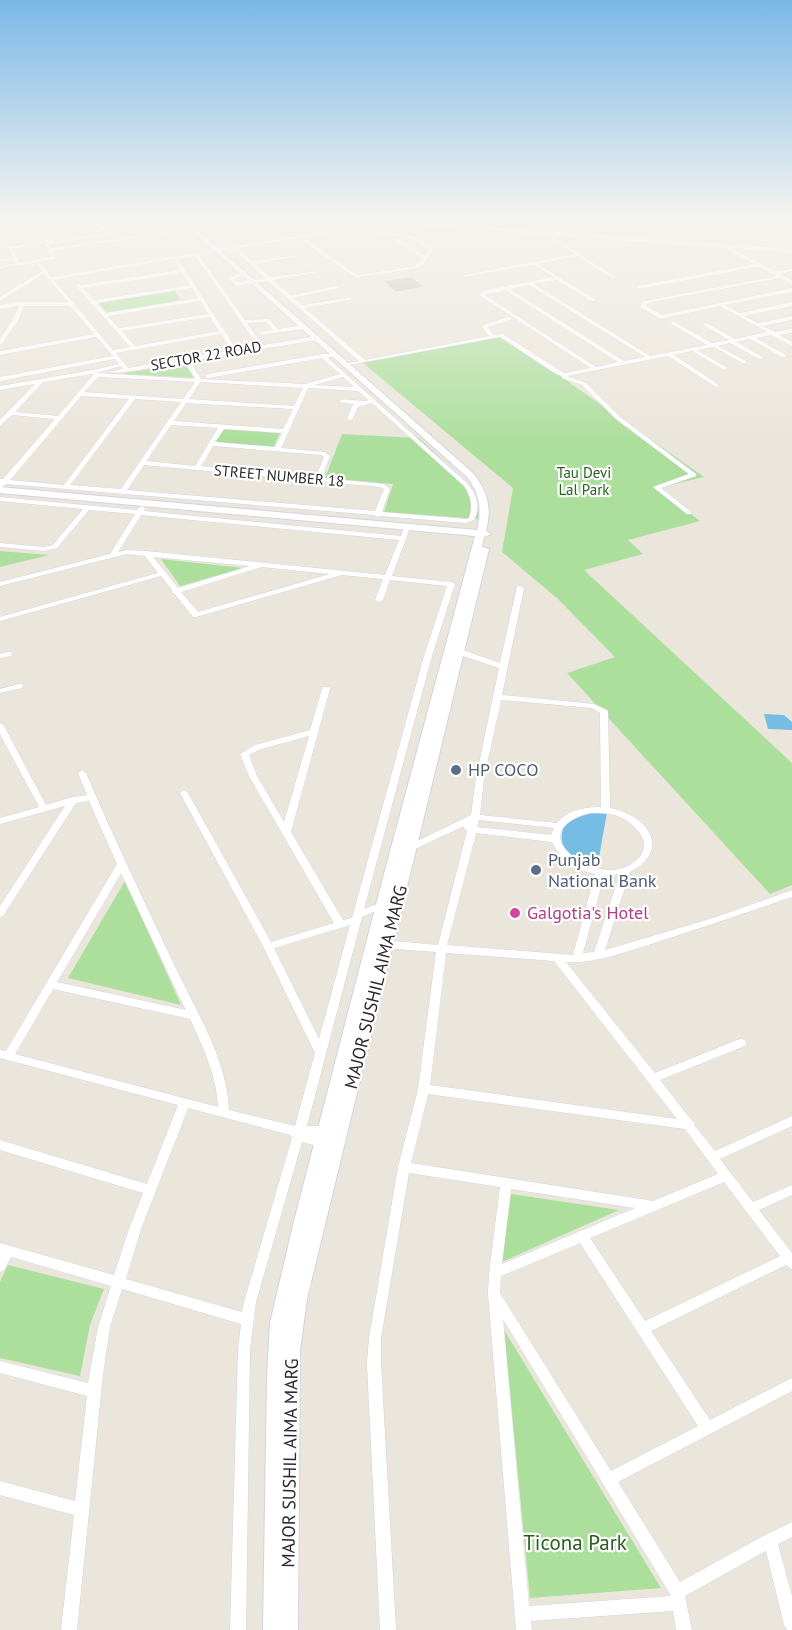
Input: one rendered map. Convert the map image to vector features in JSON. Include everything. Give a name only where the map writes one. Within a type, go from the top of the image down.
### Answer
[{"type":"street","points":[[63,293],[125,367]]},
{"type":"street","points":[[86,293],[134,348]]},
{"type":"street","points":[[94,302],[149,293]]},
{"type":"street","points":[[197,293],[235,351]]},
{"type":"street","points":[[224,293],[261,347]]},
{"type":"street","name":"MAJOR SUSHIL AIMA MARG","points":[[265,293],[345,365],[375,400],[476,482],[485,503],[484,534],[410,848],[379,944],[323,1136],[279,1323],[276,1377],[273,1630]]},
{"type":"street","points":[[285,293],[363,361]]},
{"type":"street","points":[[290,297],[311,293]]},
{"type":"street","points":[[483,293],[482,295],[596,369]]},
{"type":"street","points":[[515,293],[623,363]]},
{"type":"street","points":[[545,293],[650,358]]},
{"type":"street","points":[[582,293],[593,300]]},
{"type":"street","points":[[688,293],[646,302],[643,307],[661,317],[776,293]]},
{"type":"street","points":[[290,314],[349,298]]},
{"type":"street","points":[[105,315],[201,299]]},
{"type":"street","points":[[0,307],[22,304],[72,304]]},
{"type":"street","points":[[0,343],[16,319],[22,304]]},
{"type":"street","points":[[719,304],[792,344]]},
{"type":"street","points":[[740,315],[792,304]]},
{"type":"street","points":[[119,330],[211,315]]},
{"type":"street","points":[[758,325],[792,318]]},
{"type":"street","points":[[492,336],[487,325],[509,319]]},
{"type":"street","points":[[245,322],[267,320],[277,331]]},
{"type":"street","points":[[673,323],[744,362]]},
{"type":"street","points":[[705,324],[761,358]]},
{"type":"street","points":[[261,333],[304,327]]},
{"type":"street","points":[[560,374],[792,331]]},
{"type":"street","points":[[112,352],[222,332]]},
{"type":"street","points":[[0,353],[98,335]]},
{"type":"street","points":[[345,365],[492,336],[505,336],[560,374],[584,384],[620,420],[694,475],[656,487],[689,513]]},
{"type":"street","name":"SECTOR 22 ROAD","points":[[94,374],[125,367],[187,360],[317,338]]},
{"type":"street","points":[[752,338],[784,356]]},
{"type":"street","points":[[694,350],[724,368]]},
{"type":"street","points":[[669,354],[716,385]]},
{"type":"street","points":[[123,490],[199,379],[333,355]]},
{"type":"street","points":[[1,485],[67,485],[378,515],[466,521],[472,519],[475,512],[473,495],[466,485],[375,400],[323,356]]},
{"type":"street","points":[[0,379],[117,357]]},
{"type":"street","points":[[187,360],[199,379]]},
{"type":"street","points":[[37,372],[42,380]]},
{"type":"street","points":[[0,388],[94,374],[360,389]]},
{"type":"street","points":[[1,485],[81,394],[94,374]]},
{"type":"street","points":[[307,385],[345,375]]},
{"type":"street","points":[[0,424],[42,380]]},
{"type":"street","points":[[277,449],[307,385]]},
{"type":"street","points":[[81,394],[297,408]]},
{"type":"street","points":[[67,485],[132,398]]},
{"type":"street","points":[[342,401],[375,400]]},
{"type":"street","points":[[350,419],[355,406],[375,400]]},
{"type":"street","points":[[10,413],[60,418]]},
{"type":"street","points":[[169,423],[286,431]]},
{"type":"street","points":[[197,468],[222,426]]},
{"type":"street","points":[[211,444],[326,454],[318,480]]},
{"type":"street","name":"STREET NUMBER 18","points":[[143,463],[385,486],[387,489],[378,515]]},
{"type":"street","points":[[1,485],[145,504],[484,534]]},
{"type":"street","points":[[0,499],[403,538]]},
{"type":"street","points":[[113,554],[145,504]]},
{"type":"street","points":[[0,545],[44,549],[55,547],[87,507]]},
{"type":"street","points":[[379,600],[407,528]]},
{"type":"street","name":"MAJOR SUSHIL AIMA MARG","points":[[288,1630],[291,1350],[299,1299],[339,1140],[379,944],[382,905],[466,586],[484,534]]},
{"type":"street","points":[[0,584],[127,552],[466,586]]},
{"type":"street","points":[[146,553],[194,614],[198,615],[345,573]]},
{"type":"street","points":[[175,591],[264,565]]},
{"type":"street","points":[[0,619],[162,574]]},
{"type":"street","points":[[238,1630],[244,1350],[250,1302],[428,656],[451,584]]},
{"type":"street","points":[[410,848],[467,826],[475,817],[480,778],[502,666],[520,588]]},
{"type":"street","points":[[458,651],[502,666]]},
{"type":"street","points":[[0,691],[19,686]]},
{"type":"street","points":[[286,832],[326,689]]},
{"type":"street","points":[[496,697],[594,706],[604,712],[606,810]]},
{"type":"street","points":[[0,726],[44,809]]},
{"type":"street","points":[[314,732],[258,747],[244,754],[253,776],[340,924]]},
{"type":"street","points":[[82,773],[193,1016],[224,1093],[224,1114]]},
{"type":"street","points":[[184,793],[268,946],[320,1052]]},
{"type":"street","points":[[0,821],[73,800],[92,798]]},
{"type":"street","points":[[0,914],[73,800]]},
{"type":"street","points":[[606,810],[633,820],[648,837],[649,847],[645,856],[626,870],[600,872],[574,864],[558,848],[555,839],[559,826],[566,818],[578,813],[606,810]]},
{"type":"street","points":[[475,817],[559,826]]},
{"type":"street","points":[[467,826],[555,839]]},
{"type":"street","points":[[388,1630],[374,1363],[380,1307],[404,1167],[424,1089],[442,947],[467,826]]},
{"type":"street","points":[[122,864],[52,985],[4,1055],[297,1133],[339,1140]]},
{"type":"street","points":[[598,955],[626,870]]},
{"type":"street","points":[[577,958],[600,872]]},
{"type":"street","points":[[379,944],[577,958],[598,955],[716,920],[792,893]]},
{"type":"street","points":[[268,946],[340,924],[382,905]]},
{"type":"street","points":[[558,958],[690,1125],[790,1260],[642,1329]]},
{"type":"street","points":[[52,985],[193,1016]]},
{"type":"street","points":[[653,1078],[741,1043]]},
{"type":"street","points":[[424,1089],[690,1125]]},
{"type":"street","points":[[69,1630],[94,1391],[104,1327],[149,1190],[184,1103]]},
{"type":"street","points":[[713,1157],[792,1121]]},
{"type":"street","points":[[0,1145],[149,1190]]},
{"type":"street","points":[[404,1167],[654,1206]]},
{"type":"street","points":[[495,1273],[727,1175]]},
{"type":"street","points":[[506,1184],[495,1273],[495,1294],[524,1630]]},
{"type":"street","points":[[751,1208],[792,1190]]},
{"type":"street","points":[[582,1236],[707,1428]]},
{"type":"street","points":[[0,1266],[4,1249],[248,1320]]},
{"type":"street","points":[[495,1294],[678,1598],[684,1630]]},
{"type":"street","points":[[0,1367],[94,1391]]},
{"type":"street","points":[[608,1480],[792,1384]]},
{"type":"street","points":[[0,1488],[81,1510]]},
{"type":"street","points":[[522,1614],[678,1598],[770,1540],[792,1529]]},
{"type":"street","points":[[770,1540],[792,1625]]},
{"type":"green space","points":[[156,293],[176,293],[181,300],[107,313],[99,303]]},
{"type":"green space","name":"Tau Devi Lal Park","points":[[503,336],[704,477],[657,488],[700,521],[628,540],[643,554],[584,570],[792,763],[792,885],[770,894],[567,673],[615,657],[558,599],[502,552],[513,488],[363,363]]},
{"type":"green space","points":[[183,363],[196,378],[120,374]]},
{"type":"green space","points":[[224,429],[280,433],[273,448],[215,443]]},
{"type":"green space","points":[[342,434],[419,438],[454,471],[473,495],[480,519],[384,512],[393,484],[325,478]]},
{"type":"green space","points":[[0,551],[49,555],[0,567]]},
{"type":"green space","points":[[161,559],[243,568],[180,586]]},
{"type":"green space","points":[[125,881],[181,1005],[68,978]]},
{"type":"green space","points":[[511,1194],[619,1210],[502,1262]]},
{"type":"green space","points":[[8,1265],[104,1289],[90,1325],[80,1376],[0,1358],[0,1282]]},
{"type":"green space","name":"Ticona Park","points":[[504,1330],[661,1588],[530,1598]]},
{"type":"water","points":[[764,714],[784,715],[792,722],[792,730],[768,729]]},
{"type":"water","points":[[586,812],[607,812],[597,869],[579,864],[563,850],[562,835],[565,826]]},
{"type":"place","name":"HP COCO","points":[[456,770]]},
{"type":"place","name":"Punjab National Bank","points":[[536,870]]},
{"type":"place","name":"Galgotia's Hotel","points":[[515,913]]}]
